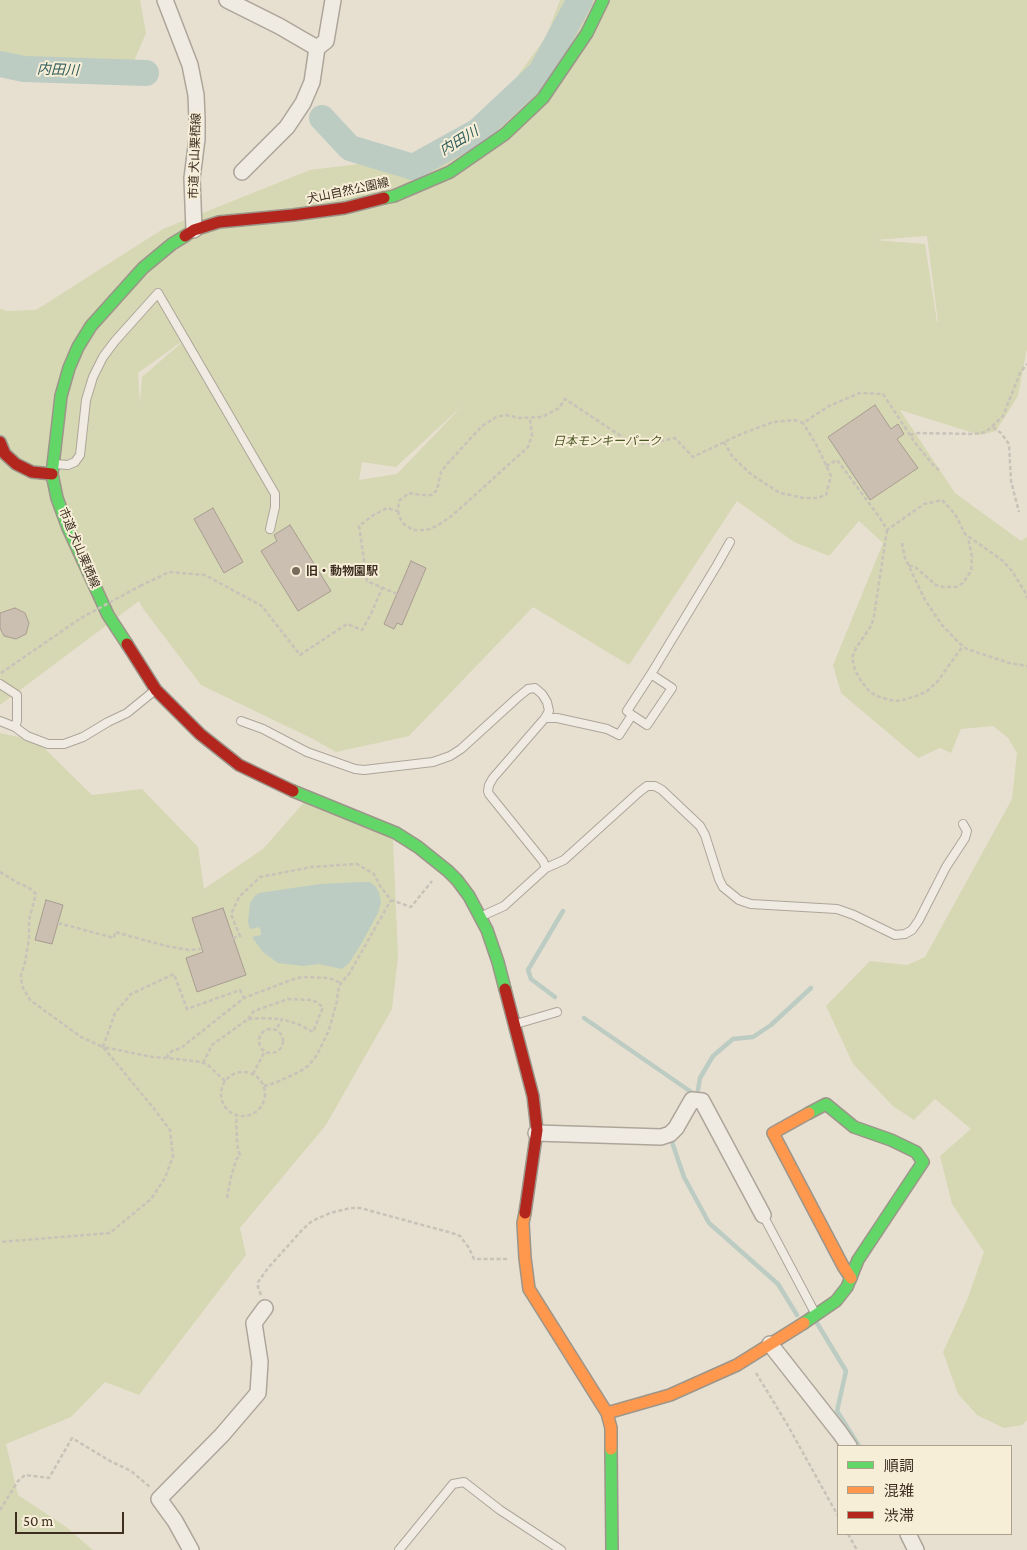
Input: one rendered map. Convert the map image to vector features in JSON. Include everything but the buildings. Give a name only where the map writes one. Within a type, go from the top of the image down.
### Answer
[{"type":"street","name":"市道 犬山栗栖線","points":[[165,0],[190,65],[196,95],[197,139],[192,178],[194,230],[172,244],[144,268],[91,326],[78,347],[69,368],[61,396],[53,469],[57,498],[68,528],[108,615],[156,690],[200,734],[239,765],[302,795],[396,833],[418,847],[448,871],[469,896],[487,930],[498,962],[533,1096],[536,1133],[523,1223],[529,1288],[608,1413]]},
{"type":"street","points":[[227,0],[280,26],[317,48]]},
{"type":"street","points":[[242,172],[286,127],[303,104],[312,82],[317,48],[326,41],[333,0]]},
{"type":"street","name":"犬山自然公園線","points":[[194,230],[220,222],[293,216],[344,208],[394,196],[450,172],[505,134],[543,98],[587,33],[603,0]]},
{"type":"street","points":[[0,442],[5,454],[16,464],[32,472],[53,469]]},
{"type":"street","points":[[536,1133],[661,1137],[670,1134],[676,1128],[692,1100],[702,1101],[763,1215]]},
{"type":"street","points":[[612,1550],[611,1428],[608,1413],[670,1395],[737,1365],[836,1301],[847,1287],[851,1278],[858,1260],[923,1162],[916,1152],[891,1140],[854,1127],[826,1104],[773,1133],[842,1266],[851,1278]]},
{"type":"street","points":[[191,1550],[175,1521],[159,1499],[222,1435],[258,1394],[260,1362],[254,1323],[265,1308]]},
{"type":"street","points":[[770,1344],[848,1445]]},
{"type":"street","points":[[908,1535],[916,1550]]},
{"type":"lane","points":[[53,469],[75,462],[80,455],[86,400],[93,377],[103,357],[115,340],[158,293],[275,494],[275,507],[270,528]]},
{"type":"lane","points":[[652,674],[672,688],[647,725],[626,711],[652,674],[730,542]]},
{"type":"lane","points":[[0,684],[17,695],[17,721],[15,727]]},
{"type":"lane","points":[[241,722],[263,729],[308,752],[343,766],[364,770],[433,762],[450,756],[470,741],[528,689],[535,688],[548,702],[549,711],[493,778],[488,791],[543,861],[546,868]]},
{"type":"lane","points":[[0,721],[15,727],[27,736],[48,744],[64,744],[83,738],[108,722],[127,713],[156,690]]},
{"type":"lane","points":[[545,718],[580,722],[607,729],[619,735],[632,715]]},
{"type":"lane","points":[[480,917],[504,906],[546,868],[564,860],[638,792],[647,786],[655,786],[662,790],[700,826],[706,835],[723,887],[739,900],[751,904],[837,909],[895,934],[905,934],[912,930],[919,920],[946,868],[965,838],[967,831],[963,824]]},
{"type":"lane","points":[[514,1024],[557,1012]]},
{"type":"lane","points":[[763,1215],[816,1315]]},
{"type":"lane","points":[[399,1550],[453,1484],[464,1482],[500,1510],[562,1550]]},
{"type":"path","points":[[910,436],[918,433],[981,434],[986,432],[1003,416],[1020,373],[1027,364]]},
{"type":"path","points":[[803,423],[829,406],[860,394],[882,394],[910,436],[934,467],[939,470]]},
{"type":"path","points":[[530,418],[532,435],[528,447],[454,514],[437,526],[426,530],[413,530],[404,524],[399,517],[400,501],[409,493],[432,495],[437,490],[441,472],[482,426],[496,417],[506,415],[519,418],[542,417],[559,408],[565,399],[630,442],[647,444],[674,438],[692,457],[724,442],[773,422],[794,420],[803,423],[816,444],[831,476],[826,494],[816,498],[804,498],[780,493],[743,467],[732,456],[724,442]]},
{"type":"path","points":[[993,427],[1001,432],[1009,444],[1011,481],[1019,512]]},
{"type":"path","points":[[826,466],[837,460],[880,518],[886,530],[874,616],[871,626],[856,648],[852,658],[855,670],[861,681],[870,692],[889,700],[900,700],[916,696],[926,692],[938,682],[963,646]]},
{"type":"path","points":[[886,530],[924,504],[942,500],[955,514],[965,534],[1003,561],[1016,577],[1027,598]]},
{"type":"path","points":[[397,594],[367,581],[359,526],[387,508],[398,510]]},
{"type":"path","points":[[909,566],[914,566],[936,584],[943,587],[956,587],[963,583],[971,571],[972,557],[968,537]]},
{"type":"path","points":[[902,543],[909,566],[925,600],[942,625],[963,646],[1009,663],[1027,666]]},
{"type":"path","points":[[0,674],[81,618],[169,572],[205,575],[262,606],[300,655],[347,624],[362,630],[382,588]]},
{"type":"path","points":[[233,938],[240,936],[230,914],[239,897],[260,877],[311,868],[357,864],[374,874],[380,886],[391,900],[411,907],[432,881]]},
{"type":"path","points":[[0,872],[28,887],[36,894],[29,920],[29,938],[25,964],[21,975],[22,986],[30,1000],[81,1037],[103,1047],[153,1058],[203,1063],[208,1065],[225,1081]]},
{"type":"path","points":[[264,1086],[299,1072],[308,1066],[317,1055],[329,1030],[341,983],[349,974],[391,900]]},
{"type":"path","points":[[58,923],[114,938],[115,932],[189,950],[202,948]]},
{"type":"path","points":[[103,1047],[114,1013],[131,994],[174,974],[187,1009],[240,990],[244,998]]},
{"type":"path","points":[[167,1058],[172,1051],[182,1048],[244,998],[291,980],[302,978],[329,978],[341,983]]},
{"type":"path","points":[[203,1063],[212,1045],[248,1019],[254,1012],[288,999],[313,1000],[323,1007],[313,1032],[282,1019],[248,1019]]},
{"type":"path","points":[[276,1030],[282,1019]]},
{"type":"path","points":[[268,1030],[276,1030],[281,1035],[282,1046],[276,1052],[265,1051],[260,1046],[261,1034],[268,1030]]},
{"type":"path","points":[[0,1242],[110,1233],[151,1199],[165,1178],[174,1156],[170,1130],[103,1047]]},
{"type":"path","points":[[253,1074],[265,1051]]},
{"type":"path","points":[[243,1072],[253,1074],[261,1080],[264,1086],[264,1100],[256,1112],[250,1115],[236,1115],[224,1107],[220,1093],[225,1081],[230,1076],[243,1072]]},
{"type":"path","points":[[227,1198],[236,1160],[240,1154],[237,1145],[236,1115]]},
{"type":"path","points":[[265,1308],[258,1282],[268,1268],[312,1221],[330,1213],[351,1208],[360,1208],[460,1236],[469,1248],[474,1260],[525,1258]]},
{"type":"path","points":[[748,1358],[837,1514]]},
{"type":"path","points":[[0,1510],[18,1481],[25,1476],[49,1478],[72,1438],[110,1461],[131,1471],[148,1485],[159,1499]]},
{"type":"path","points":[[849,1535],[857,1550]]},
{"type":"green space","points":[[0,0],[140,0],[146,33],[125,82],[0,76]]},
{"type":"green space","name":"日本モンキーパーク","points":[[560,0],[1027,0],[1027,348],[1018,396],[996,431],[980,435],[900,410],[955,493],[1021,541],[1027,537],[1027,1420],[1022,1425],[1004,1428],[977,1415],[958,1394],[943,1352],[967,1300],[984,1252],[952,1204],[940,1156],[971,1129],[935,1099],[914,1120],[893,1106],[853,1064],[826,1006],[870,961],[907,965],[925,957],[1012,799],[1017,753],[1008,738],[993,726],[961,729],[951,753],[940,748],[918,758],[841,693],[833,665],[883,543],[859,521],[829,556],[794,542],[737,501],[629,665],[533,607],[409,736],[336,752],[201,685],[139,601],[0,705],[0,309],[7,311],[36,310],[163,229],[310,170],[432,155],[480,127],[546,37]],"holes":[[[927,236],[938,322],[925,244],[875,240]],[[188,337],[142,377],[140,403],[138,373]],[[463,405],[397,474],[359,480],[362,462],[396,467]]]},
{"type":"green space","points":[[0,733],[37,741],[92,795],[142,789],[198,847],[204,889],[263,849],[306,800],[393,839],[398,957],[392,1009],[326,1125],[240,1228],[246,1255],[139,1395],[105,1382],[71,1417],[6,1444],[18,1495],[65,1526],[93,1550],[0,1550]]},
{"type":"shaded area","points":[[370,882],[375,886],[379,892],[381,902],[378,913],[360,946],[349,963],[342,969],[319,964],[304,966],[278,963],[263,952],[252,937],[261,935],[260,927],[250,929],[248,922],[250,903],[259,893],[320,884]]},
{"type":"waterway","name":"内田川","points":[[322,118],[350,148],[413,167],[478,131],[541,72],[580,0]]},
{"type":"waterway","name":"内田川","points":[[0,64],[24,69],[146,73]]},
{"type":"waterway","points":[[555,997],[531,979],[528,970],[563,911]]},
{"type":"waterway","points":[[584,1018],[697,1096],[700,1078],[713,1056],[733,1039],[753,1037],[771,1025],[811,988]]},
{"type":"waterway","points":[[675,1137],[672,1142],[684,1177],[709,1223],[778,1284],[797,1315]]},
{"type":"waterway","points":[[817,1323],[846,1371],[837,1411],[858,1445]]},
{"type":"traffic: fast","points":[[384,198],[394,196],[450,172],[505,134],[543,98],[587,33],[603,0]]},
{"type":"traffic: fast","points":[[127,644],[108,615],[68,528],[57,498],[52,474],[61,396],[69,368],[78,347],[91,326],[143,268],[172,244],[185,236]]},
{"type":"traffic: fast","points":[[293,791],[396,833],[418,847],[448,871],[469,896],[487,930],[505,989]]},
{"type":"traffic: fast","points":[[804,1323],[836,1301],[847,1287],[858,1260],[923,1162],[916,1152],[891,1140],[854,1127],[826,1104],[809,1113]]},
{"type":"traffic: fast","points":[[611,1449],[612,1550]]},
{"type":"traffic: slow","points":[[809,1113],[773,1133],[851,1278]]},
{"type":"traffic: slow","points":[[525,1213],[523,1223],[529,1289],[607,1413],[611,1428],[611,1449]]},
{"type":"traffic: slow","points":[[607,1413],[670,1395],[737,1365],[804,1323]]},
{"type":"traffic: jam","points":[[185,236],[194,230],[219,222],[345,208],[384,198]]},
{"type":"traffic: jam","points":[[0,442],[5,454],[16,464],[32,472],[52,474]]},
{"type":"traffic: jam","points":[[127,644],[156,690],[200,734],[239,765],[293,791]]},
{"type":"traffic: jam","points":[[505,989],[533,1096],[537,1130],[525,1213]]},
{"type":"place","name":"旧・動物園駅","points":[[296,571]]}]
